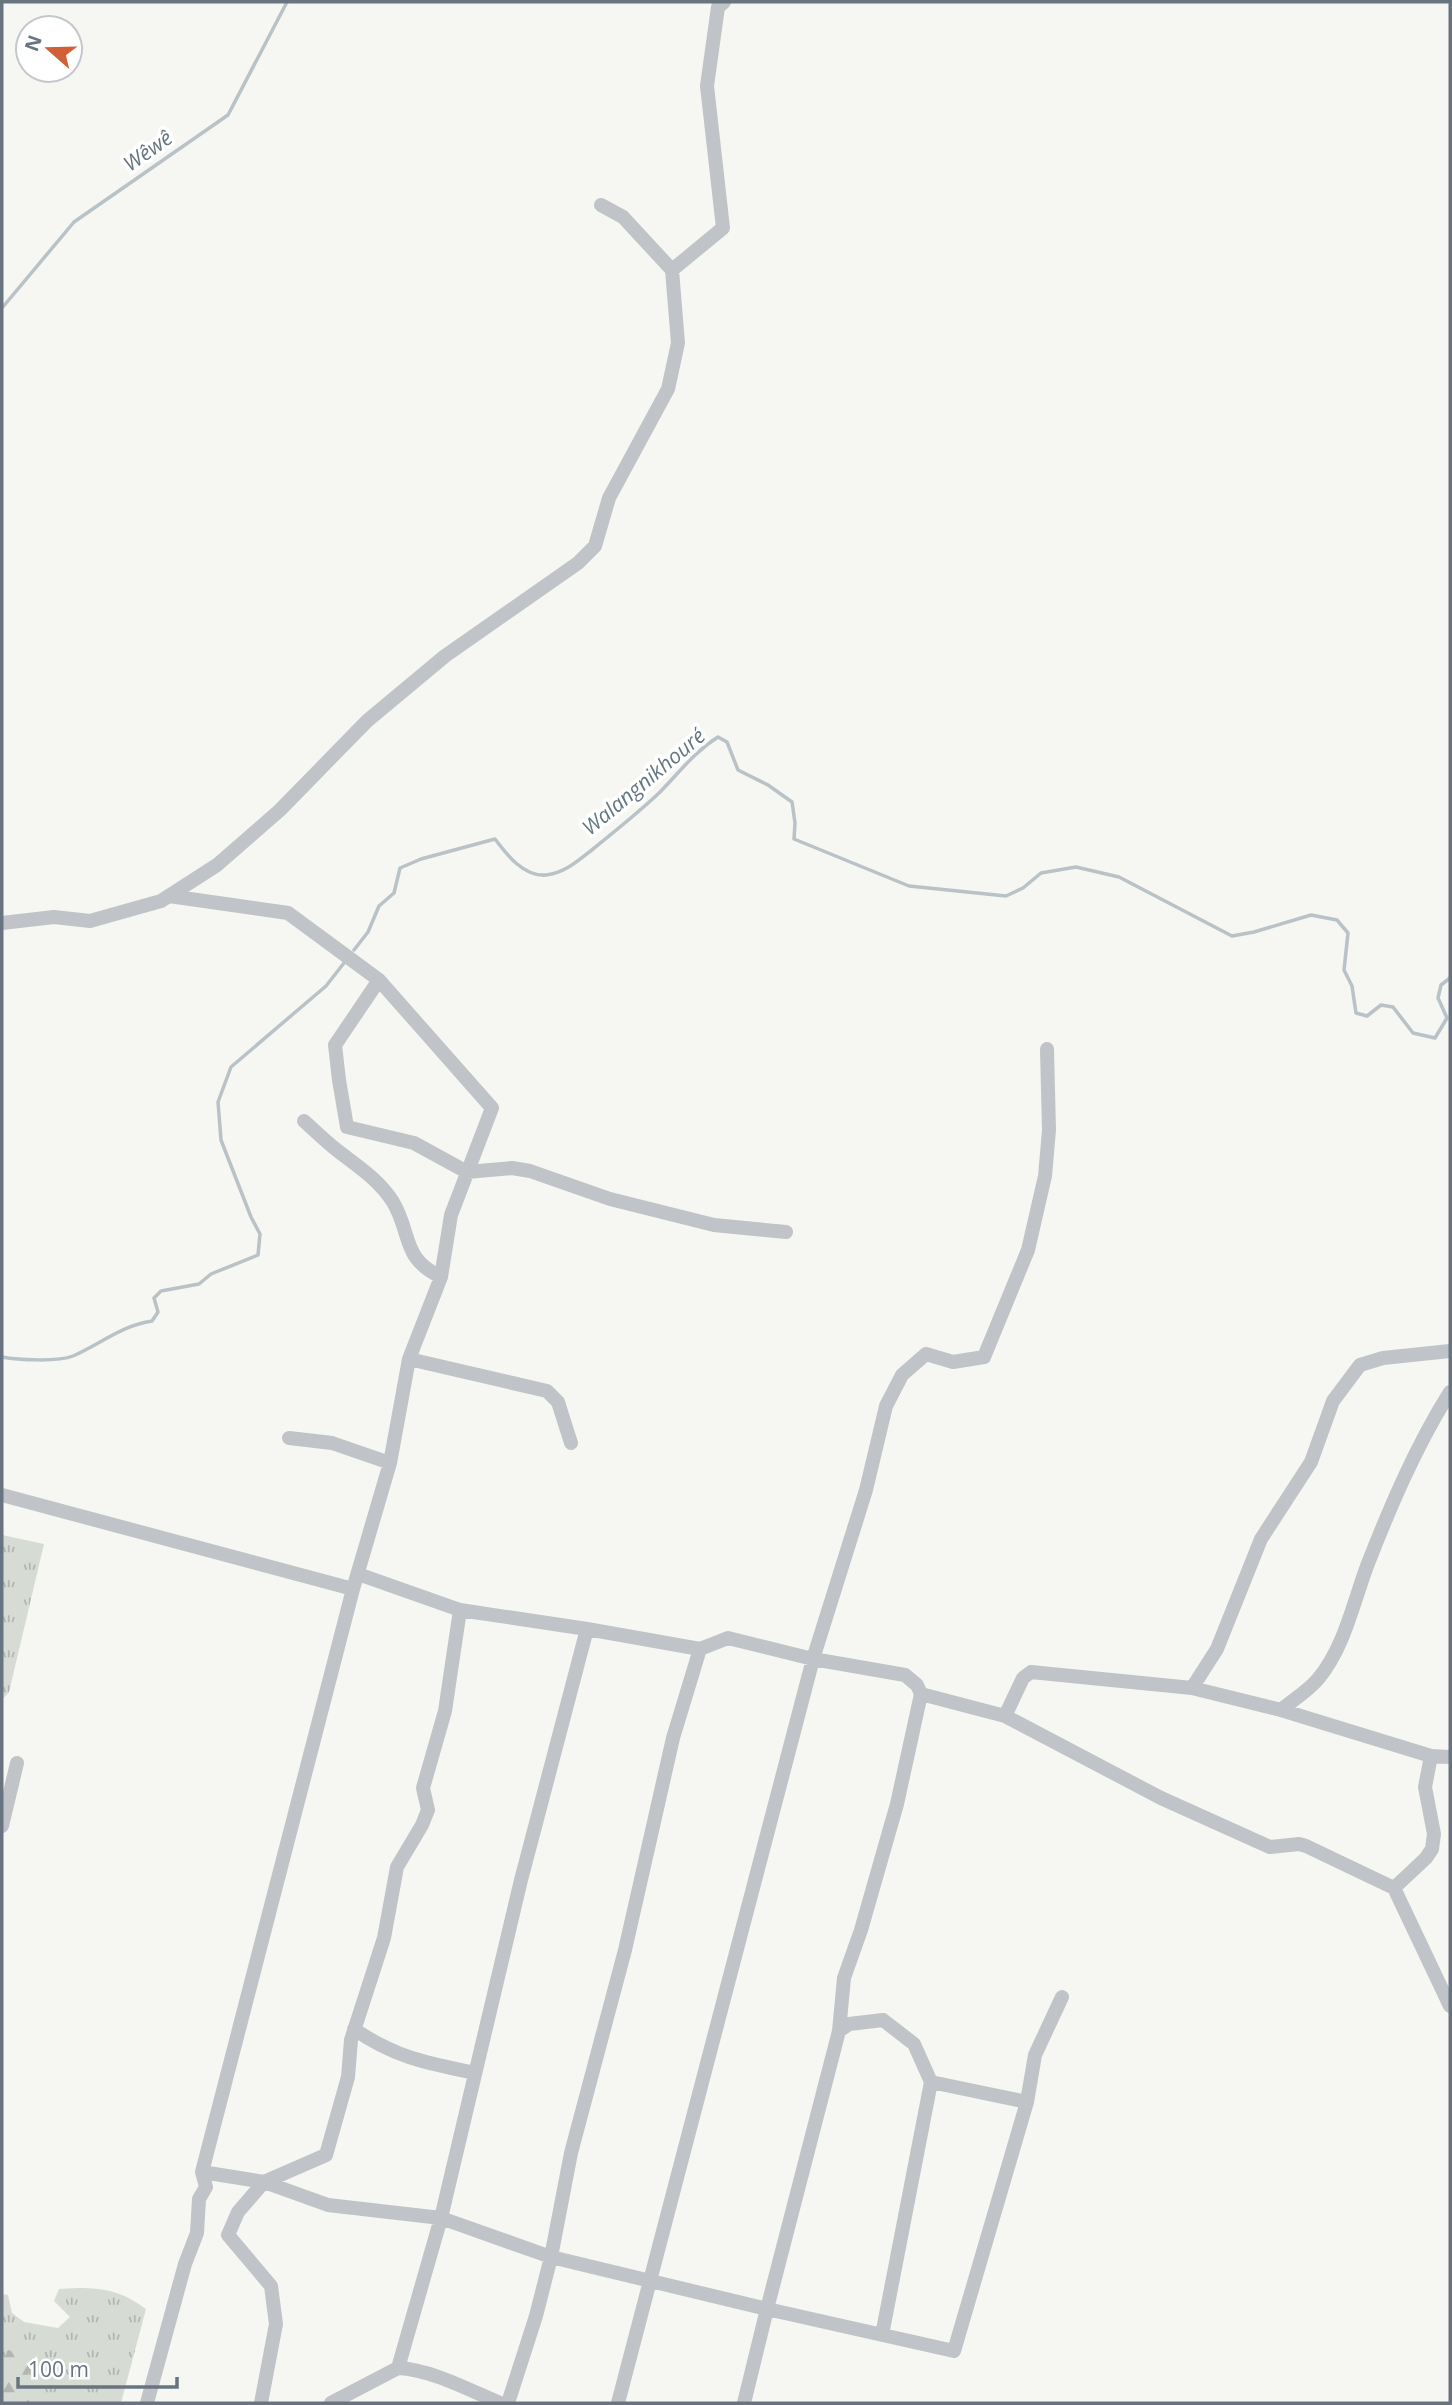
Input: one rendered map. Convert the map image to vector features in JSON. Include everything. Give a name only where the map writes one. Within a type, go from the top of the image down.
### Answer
[{"type":"street","points":[[672,270],[723,228],[707,86],[718,7],[724,2]]},
{"type":"street","points":[[2,923],[54,917],[90,920],[161,901],[169,896],[217,865],[280,810],[368,721],[445,656],[578,563],[596,546],[609,498],[668,389],[678,343],[672,270],[623,217],[601,205]]},
{"type":"street","points":[[147,2403],[185,2264],[197,2233],[199,2199],[206,2187],[202,2172],[353,1589],[390,1463],[409,1359],[441,1277],[451,1215],[492,1108],[379,980],[288,913],[169,896]]},
{"type":"street","points":[[379,980],[335,1045],[347,1127],[414,1143],[467,1172],[512,1168],[530,1171],[610,1199],[714,1225],[786,1232]]},
{"type":"street","points":[[618,2403],[813,1659],[866,1490],[886,1406],[902,1375],[926,1354],[953,1362],[984,1357],[1028,1250],[1045,1176],[1049,1130],[1047,1048]]},
{"type":"street","points":[[304,1121],[367,1172],[393,1202],[414,1258],[430,1272],[441,1277]]},
{"type":"street","points":[[1192,1688],[1217,1649],[1261,1539],[1311,1462],[1334,1401],[1360,1365],[1383,1358],[1450,1351]]},
{"type":"street","points":[[409,1359],[547,1391],[558,1402],[571,1443]]},
{"type":"street","points":[[1281,1710],[1317,1680],[1337,1650],[1368,1563],[1411,1463],[1450,1392]]},
{"type":"street","points":[[289,1438],[332,1443],[390,1463]]},
{"type":"street","points":[[2,1495],[353,1589]]},
{"type":"street","points":[[358,1574],[460,1610],[700,1649],[728,1638],[813,1659],[905,1675],[917,1685],[921,1694],[894,1816],[844,1978],[839,2031],[744,2403]]},
{"type":"street","points":[[261,2403],[276,2324],[271,2286],[228,2235],[238,2212],[264,2182],[326,2155],[348,2077],[349,2049],[354,2029],[384,1938],[397,1867],[428,1810],[423,1788],[445,1711],[460,1610]]},
{"type":"street","points":[[398,2368],[441,2218],[521,1880],[587,1629]]},
{"type":"street","points":[[508,2403],[551,2257],[571,2153],[625,1950],[673,1738],[700,1649]]},
{"type":"street","points":[[1005,1716],[1023,1678],[1031,1672],[1192,1688],[1281,1710],[1431,1756],[1450,1758]]},
{"type":"street","points":[[921,1694],[1005,1716],[1161,1798],[1270,1846],[1306,1846],[1394,1888],[1450,2006]]},
{"type":"street","points":[[1394,1888],[1432,1849],[1434,1834],[1425,1787],[1431,1756]]},
{"type":"street","points":[[2,1826],[17,1763]]},
{"type":"street","points":[[202,2172],[264,2182],[328,2205],[441,2218],[551,2257],[954,2351],[1027,2102],[1035,2056],[1062,1997]]},
{"type":"street","points":[[839,2031],[849,2024],[883,2020],[914,2044],[931,2082],[883,2335]]},
{"type":"street","points":[[354,2029],[374,2043],[410,2059],[475,2073]]},
{"type":"street","points":[[931,2082],[1027,2102]]},
{"type":"street","points":[[331,2403],[398,2368],[408,2368],[500,2403]]},
{"type":"green space","points":[[2,1535],[44,1544],[9,1692],[2,1700]]},
{"type":"green space","points":[[59,2289],[114,2292],[146,2309],[121,2403],[2,2403],[2,2294],[8,2295],[12,2313],[24,2322],[58,2328],[70,2317],[54,2301]]},
{"type":"green space","points":[[18,2350],[31,2356],[28,2377],[20,2389],[31,2403],[4,2403],[2,2375],[7,2351]]},
{"type":"waterway","name":"Wêwê","points":[[2,308],[74,222],[228,115],[287,2]]},
{"type":"waterway","name":"Walangnikhouré","points":[[354,950],[368,932],[379,906],[394,893],[400,868],[421,859],[495,839],[523,869],[538,875],[559,872],[577,862],[635,815],[694,756],[718,737],[727,742],[738,770],[768,785],[792,802],[794,839],[909,886],[1006,896],[1023,888],[1041,873],[1076,867],[1119,877],[1232,936],[1311,915],[1337,920],[1348,933],[1344,970],[1352,986],[1356,1013],[1367,1016],[1381,1005],[1393,1007],[1413,1033],[1435,1038],[1447,1018],[1438,998],[1441,985],[1450,978]]},
{"type":"waterway","name":"Walangnikhouré","points":[[2,1357],[48,1360],[73,1356],[121,1331],[152,1321],[158,1312],[154,1298],[161,1291],[199,1284],[211,1274],[258,1255],[260,1234],[221,1140],[218,1102],[231,1067],[326,986],[344,963]]}]
